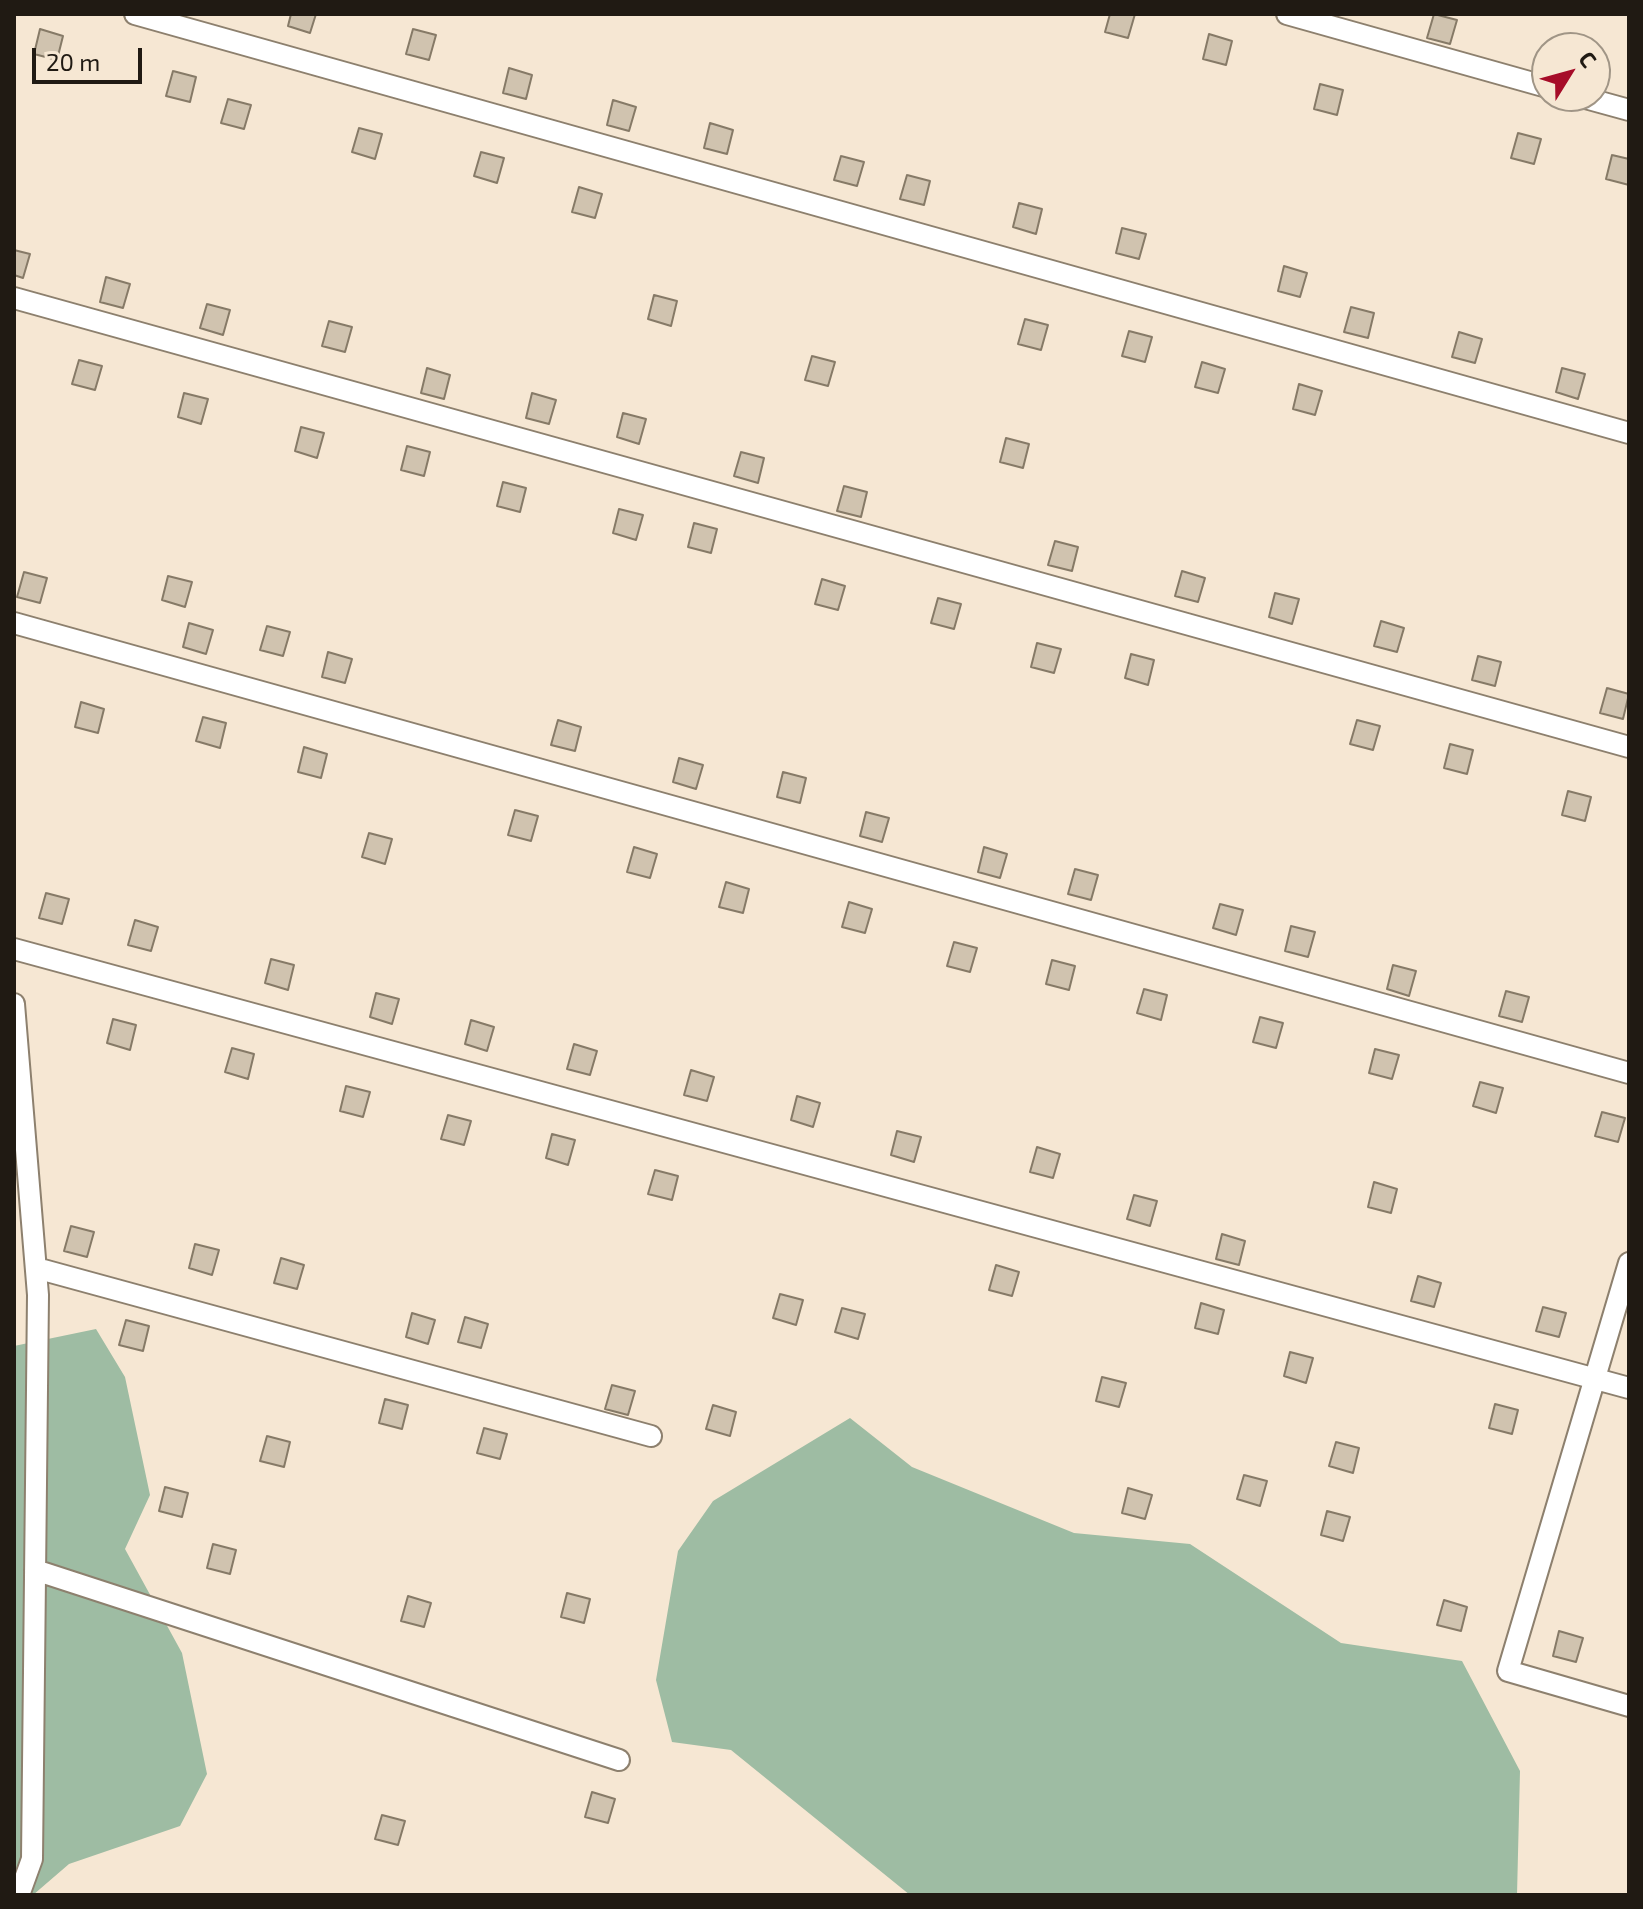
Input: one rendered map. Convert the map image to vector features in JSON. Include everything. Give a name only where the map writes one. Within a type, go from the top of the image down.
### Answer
[{"type":"lane","points":[[135,14],[1629,433]]},
{"type":"lane","points":[[1287,14],[1531,83]]},
{"type":"lane","points":[[14,298],[1629,747]]},
{"type":"lane","points":[[14,623],[1629,1073]]},
{"type":"lane","points":[[14,949],[1629,1388]]},
{"type":"lane","points":[[14,1004],[36,1268],[32,1859],[23,1894]]},
{"type":"lane","points":[[1629,1263],[1508,1671],[1629,1706]]},
{"type":"lane","points":[[36,1268],[651,1436]]},
{"type":"lane","points":[[35,1570],[619,1760]]},
{"type":"green space","points":[[96,1329],[125,1377],[150,1495],[125,1549],[182,1653],[207,1774],[180,1826],[69,1864],[33,1895],[14,1895],[14,1346]]},
{"type":"green space","points":[[850,1418],[912,1467],[1074,1533],[1190,1544],[1341,1643],[1462,1661],[1520,1771],[1517,1895],[910,1895],[731,1750],[672,1742],[656,1680],[678,1551],[713,1501]]},
{"type":"building","points":[[291,14],[316,14],[310,33],[288,26]]},
{"type":"building","points":[[1110,14],[1135,14],[1128,38],[1105,32]]},
{"type":"building","points":[[1434,14],[1457,20],[1450,44],[1427,38]]},
{"type":"building","points":[[40,29],[63,36],[57,60],[34,54]]},
{"type":"building","points":[[413,29],[436,35],[429,60],[406,54]]},
{"type":"building","points":[[1209,34],[1232,41],[1226,65],[1203,59]]},
{"type":"building","points":[[509,68],[532,75],[526,99],[503,93]]},
{"type":"building","points":[[173,71],[196,77],[190,102],[166,96]]},
{"type":"building","points":[[1320,84],[1343,90],[1337,115],[1314,109]]},
{"type":"building","points":[[228,99],[251,105],[244,129],[221,123]]},
{"type":"building","points":[[613,100],[636,107],[629,131],[607,125]]},
{"type":"building","points":[[710,123],[733,130],[727,154],[704,148]]},
{"type":"building","points":[[359,128],[382,134],[375,159],[352,152]]},
{"type":"building","points":[[1518,133],[1541,139],[1534,164],[1511,158]]},
{"type":"building","points":[[481,152],[504,158],[497,183],[474,176]]},
{"type":"building","points":[[1612,155],[1629,159],[1629,185],[1606,179]]},
{"type":"building","points":[[841,156],[864,162],[857,186],[834,180]]},
{"type":"building","points":[[907,175],[930,181],[924,205],[900,199]]},
{"type":"building","points":[[579,187],[602,194],[595,218],[572,212]]},
{"type":"building","points":[[1019,203],[1042,209],[1036,234],[1013,227]]},
{"type":"building","points":[[1122,228],[1146,234],[1139,259],[1116,253]]},
{"type":"building","points":[[14,250],[30,254],[23,278],[14,275]]},
{"type":"building","points":[[1284,266],[1307,273],[1300,297],[1278,291]]},
{"type":"building","points":[[106,277],[130,284],[123,308],[100,302]]},
{"type":"building","points":[[654,295],[677,301],[671,326],[648,319]]},
{"type":"building","points":[[207,304],[230,310],[223,335],[200,328]]},
{"type":"building","points":[[1351,307],[1374,313],[1368,338],[1344,332]]},
{"type":"building","points":[[1025,319],[1048,325],[1041,350],[1018,344]]},
{"type":"building","points":[[329,321],[352,327],[345,352],[322,346]]},
{"type":"building","points":[[1129,331],[1152,337],[1145,362],[1122,356]]},
{"type":"building","points":[[1459,332],[1482,339],[1475,363],[1452,357]]},
{"type":"building","points":[[812,356],[835,362],[828,386],[805,380]]},
{"type":"building","points":[[79,360],[102,366],[95,390],[72,384]]},
{"type":"building","points":[[1202,362],[1225,369],[1218,393],[1195,387]]},
{"type":"building","points":[[427,368],[450,375],[444,399],[421,393]]},
{"type":"building","points":[[1562,368],[1585,374],[1578,399],[1556,392]]},
{"type":"building","points":[[1299,384],[1322,391],[1315,415],[1293,409]]},
{"type":"building","points":[[184,393],[208,399],[201,424],[178,417]]},
{"type":"building","points":[[532,393],[556,400],[549,424],[526,418]]},
{"type":"building","points":[[623,413],[646,419],[639,444],[617,437]]},
{"type":"building","points":[[301,427],[324,433],[317,458],[295,451]]},
{"type":"building","points":[[1006,438],[1029,444],[1023,468],[1000,462]]},
{"type":"building","points":[[407,446],[430,452],[424,476],[401,470]]},
{"type":"building","points":[[741,452],[764,458],[758,483],[734,476]]},
{"type":"building","points":[[503,482],[526,488],[520,512],[497,506]]},
{"type":"building","points":[[844,486],[867,492],[861,517],[837,511]]},
{"type":"building","points":[[619,509],[643,515],[636,540],[613,533]]},
{"type":"building","points":[[694,523],[717,529],[711,553],[688,547]]},
{"type":"building","points":[[1055,541],[1078,547],[1072,571],[1048,565]]},
{"type":"building","points":[[1182,571],[1205,578],[1198,602],[1175,596]]},
{"type":"building","points":[[24,572],[47,578],[40,603],[17,597]]},
{"type":"building","points":[[168,576],[192,582],[185,607],[162,600]]},
{"type":"building","points":[[822,579],[845,586],[838,610],[815,604]]},
{"type":"building","points":[[1275,593],[1299,599],[1292,624],[1269,617]]},
{"type":"building","points":[[938,598],[961,604],[954,629],[931,623]]},
{"type":"building","points":[[1381,621],[1404,628],[1397,652],[1374,646]]},
{"type":"building","points":[[189,623],[213,630],[206,654],[183,647]]},
{"type":"building","points":[[267,626],[290,632],[283,656],[260,650]]},
{"type":"building","points":[[1037,643],[1061,649],[1054,673],[1031,667]]},
{"type":"building","points":[[328,652],[352,659],[345,683],[322,677]]},
{"type":"building","points":[[1131,654],[1154,660],[1148,685],[1125,678]]},
{"type":"building","points":[[1478,656],[1501,662],[1495,686],[1472,680]]},
{"type":"building","points":[[1607,688],[1629,694],[1623,719],[1600,713]]},
{"type":"building","points":[[81,702],[104,709],[98,733],[75,727]]},
{"type":"building","points":[[203,717],[226,723],[220,748],[196,741]]},
{"type":"building","points":[[558,720],[581,727],[575,751],[551,745]]},
{"type":"building","points":[[1357,720],[1380,726],[1373,750],[1350,744]]},
{"type":"building","points":[[1450,744],[1473,750],[1467,774],[1444,768]]},
{"type":"building","points":[[304,747],[327,754],[321,778],[298,772]]},
{"type":"building","points":[[679,758],[703,765],[696,789],[673,782]]},
{"type":"building","points":[[783,772],[806,778],[800,803],[777,797]]},
{"type":"building","points":[[1568,791],[1591,797],[1585,821],[1562,815]]},
{"type":"building","points":[[515,810],[538,816],[531,841],[508,835]]},
{"type":"building","points":[[866,812],[889,818],[882,842],[860,836]]},
{"type":"building","points":[[369,833],[392,839],[385,864],[362,857]]},
{"type":"building","points":[[634,847],[657,854],[650,878],[627,872]]},
{"type":"building","points":[[984,847],[1007,854],[1000,878],[978,872]]},
{"type":"building","points":[[1075,869],[1098,875],[1091,900],[1068,894]]},
{"type":"building","points":[[726,882],[749,889],[743,913],[719,907]]},
{"type":"building","points":[[46,893],[69,899],[62,924],[39,918]]},
{"type":"building","points":[[849,902],[872,909],[865,933],[842,927]]},
{"type":"building","points":[[1220,904],[1243,910],[1236,935],[1213,928]]},
{"type":"building","points":[[135,920],[158,927],[151,951],[128,945]]},
{"type":"building","points":[[1291,926],[1315,932],[1308,957],[1285,951]]},
{"type":"building","points":[[954,942],[977,948],[970,972],[947,966]]},
{"type":"building","points":[[271,959],[294,965],[288,990],[265,983]]},
{"type":"building","points":[[1052,960],[1075,966],[1069,990],[1046,984]]},
{"type":"building","points":[[1393,965],[1416,971],[1409,996],[1387,989]]},
{"type":"building","points":[[1144,989],[1167,995],[1161,1020],[1137,1013]]},
{"type":"building","points":[[1506,991],[1529,997],[1522,1022],[1499,1016]]},
{"type":"building","points":[[376,993],[399,999],[392,1024],[370,1017]]},
{"type":"building","points":[[1260,1017],[1283,1023],[1276,1048],[1253,1042]]},
{"type":"building","points":[[113,1019],[136,1025],[130,1050],[107,1043]]},
{"type":"building","points":[[471,1020],[494,1027],[487,1051],[465,1044]]},
{"type":"building","points":[[574,1044],[597,1051],[590,1075],[567,1069]]},
{"type":"building","points":[[232,1048],[254,1054],[248,1079],[225,1072]]},
{"type":"building","points":[[1375,1049],[1399,1055],[1392,1079],[1369,1073]]},
{"type":"building","points":[[691,1070],[714,1077],[707,1101],[684,1095]]},
{"type":"building","points":[[1480,1082],[1503,1088],[1496,1113],[1473,1106]]},
{"type":"building","points":[[346,1086],[370,1092],[363,1117],[340,1111]]},
{"type":"building","points":[[797,1096],[820,1103],[813,1127],[791,1120]]},
{"type":"building","points":[[1602,1112],[1625,1118],[1618,1142],[1595,1136]]},
{"type":"building","points":[[448,1115],[471,1121],[464,1145],[441,1139]]},
{"type":"building","points":[[897,1131],[921,1137],[914,1162],[891,1155]]},
{"type":"building","points":[[552,1134],[575,1140],[568,1165],[546,1158]]},
{"type":"building","points":[[1037,1147],[1060,1154],[1053,1178],[1030,1172]]},
{"type":"building","points":[[655,1170],[678,1176],[672,1200],[648,1194]]},
{"type":"building","points":[[1374,1182],[1397,1189],[1391,1213],[1368,1207]]},
{"type":"building","points":[[1134,1195],[1157,1201],[1150,1226],[1127,1219]]},
{"type":"building","points":[[71,1226],[94,1232],[87,1257],[64,1251]]},
{"type":"building","points":[[1222,1234],[1245,1241],[1239,1265],[1216,1259]]},
{"type":"building","points":[[195,1244],[219,1250],[212,1275],[189,1268]]},
{"type":"building","points":[[281,1258],[304,1265],[297,1289],[274,1283]]},
{"type":"building","points":[[996,1265],[1019,1272],[1012,1296],[989,1290]]},
{"type":"building","points":[[1418,1276],[1441,1283],[1434,1307],[1411,1301]]},
{"type":"building","points":[[780,1294],[803,1300],[796,1325],[773,1318]]},
{"type":"building","points":[[1201,1303],[1224,1310],[1218,1334],[1195,1328]]},
{"type":"building","points":[[1543,1307],[1566,1313],[1559,1337],[1536,1331]]},
{"type":"building","points":[[842,1308],[865,1314],[858,1339],[835,1332]]},
{"type":"building","points":[[412,1313],[435,1320],[428,1344],[406,1337]]},
{"type":"building","points":[[465,1317],[488,1324],[481,1348],[458,1342]]},
{"type":"building","points":[[126,1320],[149,1326],[143,1351],[119,1345]]},
{"type":"building","points":[[1290,1352],[1313,1358],[1306,1383],[1284,1376]]},
{"type":"building","points":[[1102,1377],[1126,1383],[1119,1407],[1096,1401]]},
{"type":"building","points":[[612,1385],[635,1391],[628,1415],[605,1409]]},
{"type":"building","points":[[385,1399],[408,1405],[402,1429],[379,1423]]},
{"type":"building","points":[[1495,1404],[1518,1410],[1512,1434],[1489,1428]]},
{"type":"building","points":[[713,1405],[736,1412],[730,1436],[706,1429]]},
{"type":"building","points":[[484,1428],[507,1434],[500,1459],[477,1453]]},
{"type":"building","points":[[267,1436],[290,1442],[284,1467],[260,1461]]},
{"type":"building","points":[[1336,1442],[1359,1448],[1353,1473],[1329,1466]]},
{"type":"building","points":[[1244,1475],[1267,1481],[1260,1506],[1237,1499]]},
{"type":"building","points":[[165,1487],[188,1493],[182,1517],[159,1511]]},
{"type":"building","points":[[1128,1488],[1152,1495],[1145,1519],[1122,1513]]},
{"type":"building","points":[[1327,1511],[1350,1517],[1343,1541],[1321,1535]]},
{"type":"building","points":[[213,1544],[236,1550],[230,1574],[207,1568]]},
{"type":"building","points":[[567,1593],[590,1599],[584,1623],[561,1617]]},
{"type":"building","points":[[408,1596],[431,1603],[424,1627],[401,1621]]},
{"type":"building","points":[[1444,1600],[1467,1607],[1461,1631],[1437,1625]]},
{"type":"building","points":[[1559,1631],[1583,1638],[1576,1662],[1553,1656]]},
{"type":"building","points":[[592,1792],[615,1799],[608,1823],[585,1817]]},
{"type":"building","points":[[382,1815],[405,1821],[398,1845],[375,1839]]}]
